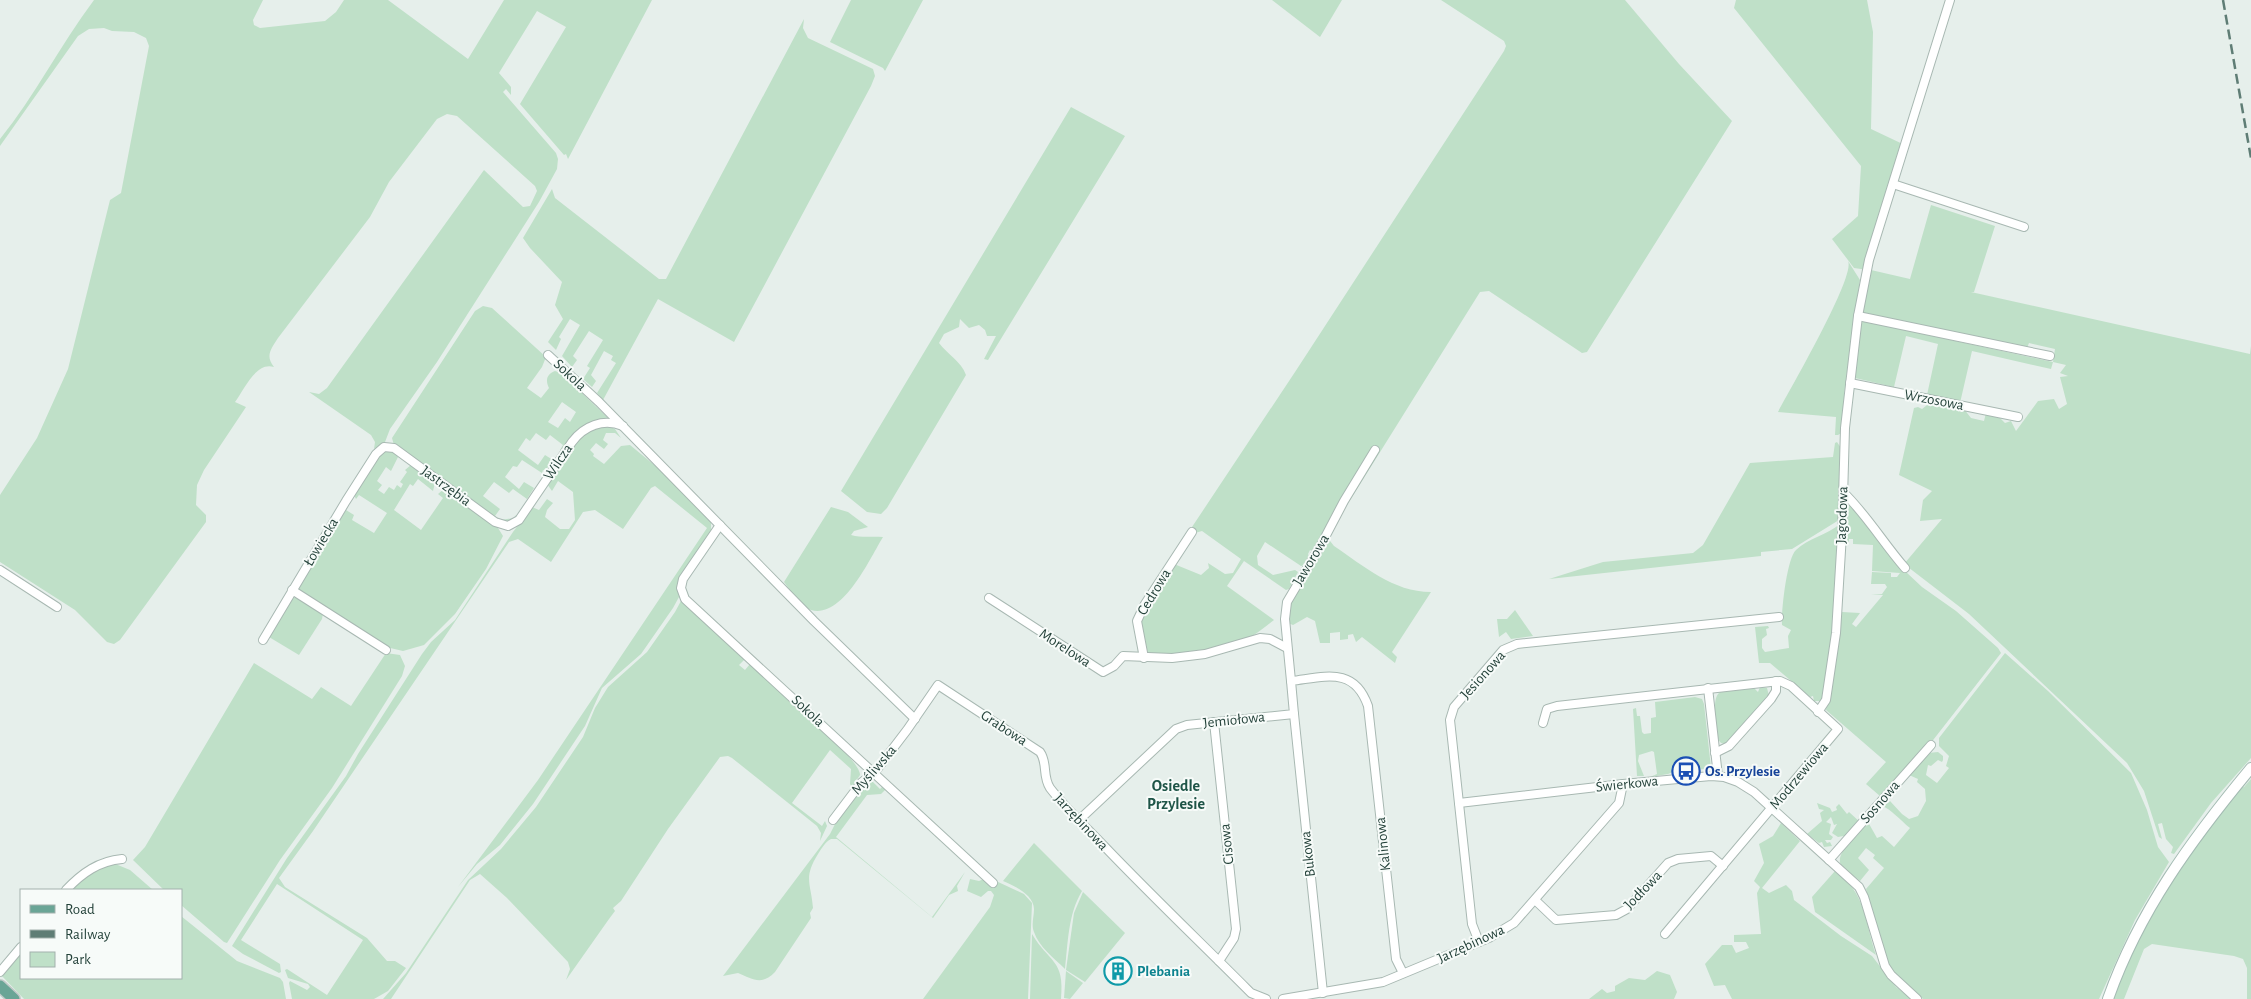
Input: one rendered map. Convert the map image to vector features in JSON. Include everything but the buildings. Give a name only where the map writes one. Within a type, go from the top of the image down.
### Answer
[{"type":"main road","points":[[2108,999],[2132,943],[2171,872],[2211,816],[2251,768]]},
{"type":"main road","points":[[0,986],[14,999]]},
{"type":"street","name":"Jagodowa","points":[[1818,712],[1826,700],[1836,633],[1845,428],[1862,288],[1950,0]]},
{"type":"street","points":[[1893,184],[2024,227]]},
{"type":"street","points":[[1858,316],[2050,356]]},
{"type":"street","name":"Sokola","points":[[548,355],[622,426],[719,524],[685,574],[681,588],[683,596],[993,883]]},
{"type":"street","name":"Wrzosowa","points":[[1850,383],[2018,417]]},
{"type":"street","name":"Wilcza","points":[[508,526],[519,520],[572,442],[581,432],[602,423],[616,423],[622,426]]},
{"type":"street","name":"Jastrzębia","points":[[384,447],[394,448],[495,522],[508,526]]},
{"type":"street","name":"Łowiecka","points":[[263,640],[376,454],[384,447]]},
{"type":"street","name":"Jaworowa","points":[[1291,681],[1284,619],[1289,597],[1315,557],[1344,501],[1375,450]]},
{"type":"street","points":[[1843,492],[1859,508],[1888,549],[1905,568]]},
{"type":"street","points":[[719,524],[915,719]]},
{"type":"street","name":"Cedrowa","points":[[1144,658],[1137,621],[1144,604],[1192,532]]},
{"type":"street","points":[[0,570],[57,607]]},
{"type":"street","points":[[292,590],[386,650]]},
{"type":"street","name":"Morelowa","points":[[989,598],[1103,672],[1114,666],[1123,656],[1144,658]]},
{"type":"street","name":"Jesionowa","points":[[1479,942],[1472,924],[1450,720],[1454,707],[1503,650],[1517,644],[1779,617]]},
{"type":"street","points":[[1144,658],[1172,658],[1205,654],[1260,638],[1270,639],[1287,648]]},
{"type":"street","name":"Kalinowa","points":[[1291,681],[1339,676],[1351,682],[1364,694],[1369,713],[1396,959],[1403,974]]},
{"type":"street","points":[[1291,681],[1294,714]]},
{"type":"street","points":[[1543,723],[1547,709],[1557,706],[1776,681],[1773,697],[1729,746],[1716,753]]},
{"type":"street","name":"Modrzewiowa","points":[[1665,934],[1838,729],[1787,683],[1776,681]]},
{"type":"street","name":"Myśliwska","points":[[833,820],[861,783],[875,772],[938,685]]},
{"type":"street","name":"Grabowa","points":[[938,685],[1040,752],[1044,757],[1045,775],[1049,787]]},
{"type":"street","points":[[1708,688],[1718,776]]},
{"type":"street","name":"Jemiołowa","points":[[1079,820],[1176,729],[1187,725],[1294,714]]},
{"type":"street","name":"Bukowa","points":[[1294,714],[1323,993]]},
{"type":"street","name":"Cisowa","points":[[1214,722],[1236,929],[1234,938],[1219,962]]},
{"type":"street","name":"Sosnowa","points":[[1829,860],[1930,745]]},
{"type":"street","name":"Świerkowa","points":[[1459,803],[1623,784],[1718,776],[1746,786],[1859,887],[1880,953],[1891,975],[1917,999]]},
{"type":"street","name":"Jarzębinowa","points":[[1283,999],[1383,982],[1479,942],[1514,924],[1620,803],[1623,784]]},
{"type":"street","name":"Jarzębinowa","points":[[1049,787],[1146,890],[1219,962],[1251,993],[1266,999]]},
{"type":"street","name":"Jodłowa","points":[[1535,900],[1556,920],[1616,915],[1627,909],[1668,863],[1678,859],[1711,856],[1723,866]]},
{"type":"street","points":[[67,889],[90,868],[122,858]]},
{"type":"street","points":[[0,972],[20,948]]},
{"type":"street","points":[[1344,989],[1346,999]]},
{"type":"green space","points":[[94,0],[263,0],[253,20],[254,25],[260,28],[325,21],[336,12],[344,0],[388,0],[468,59],[504,0],[652,0],[568,159],[566,154],[564,155],[520,104],[566,27],[537,11],[499,73],[511,87],[511,95],[506,89],[503,92],[556,153],[558,159],[557,169],[539,202],[437,362],[390,429],[385,442],[374,449],[375,442],[371,435],[309,392],[319,394],[327,388],[484,170],[523,207],[530,206],[537,191],[535,186],[457,116],[447,114],[437,119],[389,182],[370,217],[278,338],[269,356],[274,367],[268,366],[256,372],[235,402],[246,407],[204,470],[197,485],[196,505],[206,515],[206,522],[120,640],[114,644],[107,642],[75,610],[0,562],[0,495],[37,438],[68,369],[110,200],[121,193],[149,46],[146,38],[134,32],[112,31],[104,28],[89,29],[78,36],[0,146],[0,139],[13,123]]},
{"type":"green space","points":[[851,0],[923,0],[885,71],[883,68],[830,42]]},
{"type":"green space","points":[[1272,0],[1342,0],[1320,37]]},
{"type":"green space","points":[[1441,0],[1625,0],[1679,64],[1732,121],[1587,352],[1582,353],[1489,291],[1480,292],[1337,521],[1314,552],[1310,550],[1308,554],[1310,558],[1305,565],[1301,566],[1265,542],[1257,556],[1258,565],[1273,575],[1295,570],[1298,572],[1289,589],[1286,590],[1244,561],[1227,586],[1274,620],[1261,630],[1239,642],[1183,654],[1148,654],[1141,620],[1174,564],[1201,575],[1209,568],[1208,563],[1225,574],[1233,573],[1241,559],[1202,531],[1195,533],[1190,530],[1504,51],[1506,46],[1504,41]]},
{"type":"green space","points":[[1736,0],[1867,0],[1873,32],[1871,129],[1909,147],[1868,270],[1854,268],[1832,239],[1858,216],[1861,166],[1734,8]]},
{"type":"green space","points":[[804,19],[803,28],[808,38],[873,69],[875,76],[871,86],[734,342],[658,299],[603,400],[597,393],[616,363],[611,360],[613,356],[604,351],[591,375],[596,381],[592,387],[583,379],[590,368],[587,366],[603,340],[589,331],[573,356],[577,360],[572,367],[562,356],[580,325],[570,319],[559,337],[561,339],[556,350],[548,342],[563,319],[555,305],[562,282],[523,238],[552,189],[555,198],[659,279],[666,279]]},
{"type":"green space","points":[[1071,107],[1125,136],[988,360],[984,359],[996,336],[987,336],[985,330],[979,325],[969,328],[960,319],[959,327],[944,334],[939,343],[958,362],[966,375],[887,508],[881,514],[867,512],[841,491]]},
{"type":"green space","points":[[1931,205],[1995,226],[1974,292],[1971,292],[2250,354],[2251,346],[2251,758],[2211,803],[2174,854],[2171,853],[2173,847],[2166,839],[2162,823],[2158,824],[2162,839],[2159,837],[2144,791],[2127,763],[1969,614],[1904,564],[1942,519],[1920,521],[1923,500],[1932,491],[1899,475],[1914,408],[1922,409],[1931,402],[1964,409],[1971,418],[1984,421],[1986,413],[1998,416],[2005,423],[2011,421],[2016,431],[2038,401],[2054,399],[2059,409],[2067,404],[2060,377],[2068,376],[2060,373],[2066,365],[2053,362],[2055,349],[2029,343],[2027,348],[1864,313],[1871,270],[1910,279]]},
{"type":"green space","points":[[1848,261],[1860,280],[1845,386],[1841,433],[1835,435],[1836,417],[1778,412],[1832,310],[1848,271]]},
{"type":"green space","points":[[483,306],[492,308],[546,357],[542,367],[527,388],[541,398],[549,388],[547,382],[552,372],[561,373],[610,420],[603,420],[562,450],[560,450],[563,445],[550,435],[546,440],[536,433],[530,441],[526,438],[518,450],[538,465],[545,455],[553,460],[542,473],[522,460],[517,467],[513,466],[505,477],[519,489],[524,482],[534,488],[527,499],[513,489],[509,493],[494,482],[483,496],[500,509],[495,516],[501,520],[514,518],[516,515],[519,517],[512,522],[501,523],[394,445],[392,438],[475,311]],"holes":[[[562,402],[576,412],[570,422],[565,418],[558,428],[548,422]]]},
{"type":"green space","points":[[1864,321],[2053,362],[2051,369],[1972,351],[1960,403],[1927,395],[1938,344],[1906,336],[1894,387],[1855,378],[1860,324]]},
{"type":"green space","points":[[608,426],[615,429],[621,438],[615,433],[606,433],[603,440],[608,444],[604,449],[596,443],[590,450],[594,454],[593,456],[604,464],[621,446],[630,445],[664,473],[711,521],[711,531],[680,578],[678,585],[679,597],[673,608],[641,654],[602,688],[585,726],[533,804],[500,845],[477,864],[458,887],[538,780],[707,528],[655,486],[651,488],[623,529],[595,510],[583,512],[551,562],[518,539],[509,542],[313,831],[279,878],[285,887],[367,938],[387,961],[395,961],[406,968],[388,991],[374,999],[292,999],[290,981],[307,990],[310,987],[308,984],[288,978],[285,970],[287,969],[327,995],[363,940],[277,884],[241,940],[280,964],[281,972],[279,973],[243,954],[232,946],[287,858],[346,776],[422,654],[431,642],[455,620],[513,532],[532,507],[539,510],[547,499],[553,503],[547,510],[545,517],[560,529],[569,529],[575,520],[573,492],[558,481],[552,491],[547,484],[565,456],[579,439],[597,428]]},
{"type":"green space","points":[[1837,442],[1841,448],[1839,520],[1792,549],[1761,552],[1761,556],[1549,579],[1603,562],[1693,553],[1703,545],[1750,463],[1833,457],[1835,443]]},
{"type":"green space","points":[[386,450],[393,451],[398,457],[391,471],[386,467],[377,481],[382,485],[378,490],[384,494],[389,487],[394,490],[397,485],[401,488],[403,484],[400,482],[407,472],[405,470],[411,465],[435,483],[433,491],[418,479],[413,486],[410,484],[394,510],[421,530],[443,498],[438,494],[444,489],[498,528],[503,536],[486,569],[455,614],[424,645],[403,651],[386,647],[297,588],[346,510],[354,515],[352,520],[374,533],[387,513],[359,495],[356,499],[354,495],[380,453]]},
{"type":"green space","points":[[1850,504],[1906,572],[1922,587],[1956,611],[1998,648],[2001,653],[1930,744],[1880,796],[1866,784],[1886,762],[1826,710],[1842,612],[1860,613],[1852,624],[1856,627],[1883,595],[1871,594],[1882,594],[1887,587],[1885,584],[1871,584],[1872,572],[1891,573],[1891,577],[1897,577],[1900,573],[1872,571],[1873,545],[1853,544],[1853,539],[1849,539],[1849,544],[1845,542],[1846,507]]},
{"type":"green space","points":[[831,507],[848,512],[868,527],[854,531],[851,535],[883,537],[863,572],[844,596],[834,605],[823,610],[811,610],[800,602],[784,582]]},
{"type":"green space","points":[[1840,524],[1833,630],[1823,697],[1821,701],[1814,701],[1813,696],[1810,697],[1770,663],[1759,663],[1755,627],[1768,626],[1769,628],[1766,629],[1767,635],[1762,639],[1762,648],[1765,652],[1789,648],[1788,636],[1791,630],[1782,625],[1782,618],[1785,585],[1793,555],[1801,546]]},
{"type":"green space","points":[[1330,535],[1330,541],[1334,546],[1392,583],[1417,591],[1431,592],[1392,652],[1397,657],[1395,663],[1362,637],[1356,642],[1353,634],[1348,635],[1348,639],[1340,640],[1340,632],[1330,633],[1330,643],[1320,643],[1315,621],[1307,617],[1293,625],[1288,623],[1289,611],[1298,588]]},
{"type":"green space","points":[[296,597],[323,613],[322,619],[299,655],[269,637],[290,600]]},
{"type":"green space","points":[[682,599],[745,659],[739,665],[745,670],[750,664],[830,737],[856,766],[860,775],[852,787],[850,784],[851,769],[830,750],[792,803],[822,826],[825,821],[827,826],[820,841],[821,833],[817,826],[732,758],[728,756],[720,757],[668,829],[621,901],[613,908],[615,911],[566,980],[570,969],[568,962],[507,898],[480,874],[470,880],[391,999],[383,999],[406,973],[468,880],[501,849],[536,807],[583,737],[595,708],[608,687],[647,652]]},
{"type":"green space","points":[[1515,610],[1533,636],[1511,639],[1506,632],[1499,637],[1497,619],[1507,619]]},
{"type":"green space","points":[[386,653],[400,655],[405,666],[402,676],[332,788],[280,860],[227,943],[224,942],[182,906],[182,889],[163,889],[133,860],[145,847],[254,663],[312,699],[321,687],[351,706]]},
{"type":"green space","points":[[2005,653],[2048,691],[2131,773],[2147,810],[2158,847],[2169,862],[2135,920],[2099,999],[1923,999],[1891,969],[1883,952],[1866,889],[1884,868],[1873,858],[1875,855],[1866,848],[1858,858],[1869,870],[1860,881],[1841,865],[1840,860],[1844,849],[1868,822],[1877,838],[1882,836],[1894,847],[1910,828],[1882,806],[1890,801],[1909,819],[1918,816],[1926,801],[1925,789],[1917,782],[1918,779],[1909,775],[1928,753],[1938,752],[1943,756],[1942,762],[1938,760],[1931,766],[1928,765],[1926,775],[1937,783],[1949,768],[1946,766],[1949,756],[1939,746],[1939,738]]},
{"type":"green space","points":[[1753,687],[1758,692],[1760,687],[1767,688],[1769,696],[1727,744],[1721,743],[1716,730],[1715,709],[1718,695],[1726,690]]},
{"type":"green space","points":[[1695,697],[1702,699],[1704,704],[1711,768],[1673,772],[1650,777],[1657,774],[1654,752],[1652,751],[1639,755],[1638,761],[1644,776],[1637,776],[1633,709],[1636,708],[1637,716],[1640,716],[1642,732],[1644,734],[1651,733],[1651,718],[1656,717],[1655,702]]},
{"type":"green space","points":[[2251,779],[2251,999],[2247,999],[2247,968],[2243,959],[2152,944],[2144,949],[2124,999],[2113,999],[2134,947],[2181,863],[2239,788],[2244,787]]},
{"type":"green space","points":[[869,782],[873,782],[880,789],[883,786],[886,789],[881,794],[867,795],[836,837],[932,917],[965,872],[957,886],[958,891],[949,895],[933,918],[837,839],[831,839],[822,847],[813,862],[809,875],[813,908],[810,913],[811,918],[775,972],[766,979],[761,980],[752,979],[738,973],[723,976],[830,834],[837,820]]},
{"type":"green space","points":[[1817,803],[1830,808],[1832,812],[1837,810],[1836,807],[1839,804],[1847,814],[1849,812],[1861,823],[1849,835],[1838,837],[1832,833],[1837,824],[1834,825],[1831,817],[1826,822],[1831,824],[1829,834],[1833,837],[1831,840],[1825,840],[1827,843],[1830,842],[1832,846],[1824,847],[1822,842],[1819,843],[1807,834],[1822,821],[1820,813],[1824,810],[1819,809]]},
{"type":"green space","points":[[1781,823],[1800,841],[1762,888],[1769,893],[1786,885],[1792,891],[1794,900],[1841,936],[1872,956],[1896,987],[1912,999],[1732,999],[1725,985],[1714,986],[1705,964],[1722,945],[1732,945],[1736,953],[1749,948],[1746,942],[1734,942],[1734,935],[1761,934],[1757,893],[1760,887],[1754,881],[1764,863],[1759,844],[1773,836]]},
{"type":"green space","points":[[1034,843],[1082,891],[1071,919],[1065,969],[1047,952],[1036,937],[1033,927],[1034,909],[1031,899],[1018,888],[1003,881]]},
{"type":"green space","points":[[113,863],[130,870],[152,889],[72,889],[99,867]]},
{"type":"green space","points":[[1835,871],[1853,888],[1859,898],[1876,955],[1815,912],[1812,897]]},
{"type":"green space","points":[[986,878],[992,884],[996,881],[1024,894],[1032,903],[1028,999],[923,999],[990,907],[994,895],[991,891],[988,891],[981,897],[967,891],[970,879],[979,881]]},
{"type":"green space","points":[[1083,892],[1125,933],[1085,982],[1066,970],[1074,913]]},
{"type":"green space","points":[[182,917],[237,961],[280,978],[283,982],[286,999],[24,999],[1,975],[20,952],[20,979],[182,979]]},
{"type":"green space","points":[[1032,934],[1058,969],[1062,986],[1061,999],[1030,999]]},
{"type":"green space","points":[[1066,971],[1083,983],[1070,999],[1064,998]]},
{"type":"green space","points":[[1657,971],[1670,975],[1677,992],[1674,999],[1589,999],[1602,989],[1607,993],[1615,991],[1615,986],[1629,978],[1645,980]]},
{"type":"railway","points":[[2223,0],[2251,158]]},
{"type":"place","name":"Os. Przylesie","points":[[1686,771]]},
{"type":"place","name":"Plebania","points":[[1118,971]]},
{"type":"district","name":"Osiedle Przylesie","points":[[1176,795]]}]
